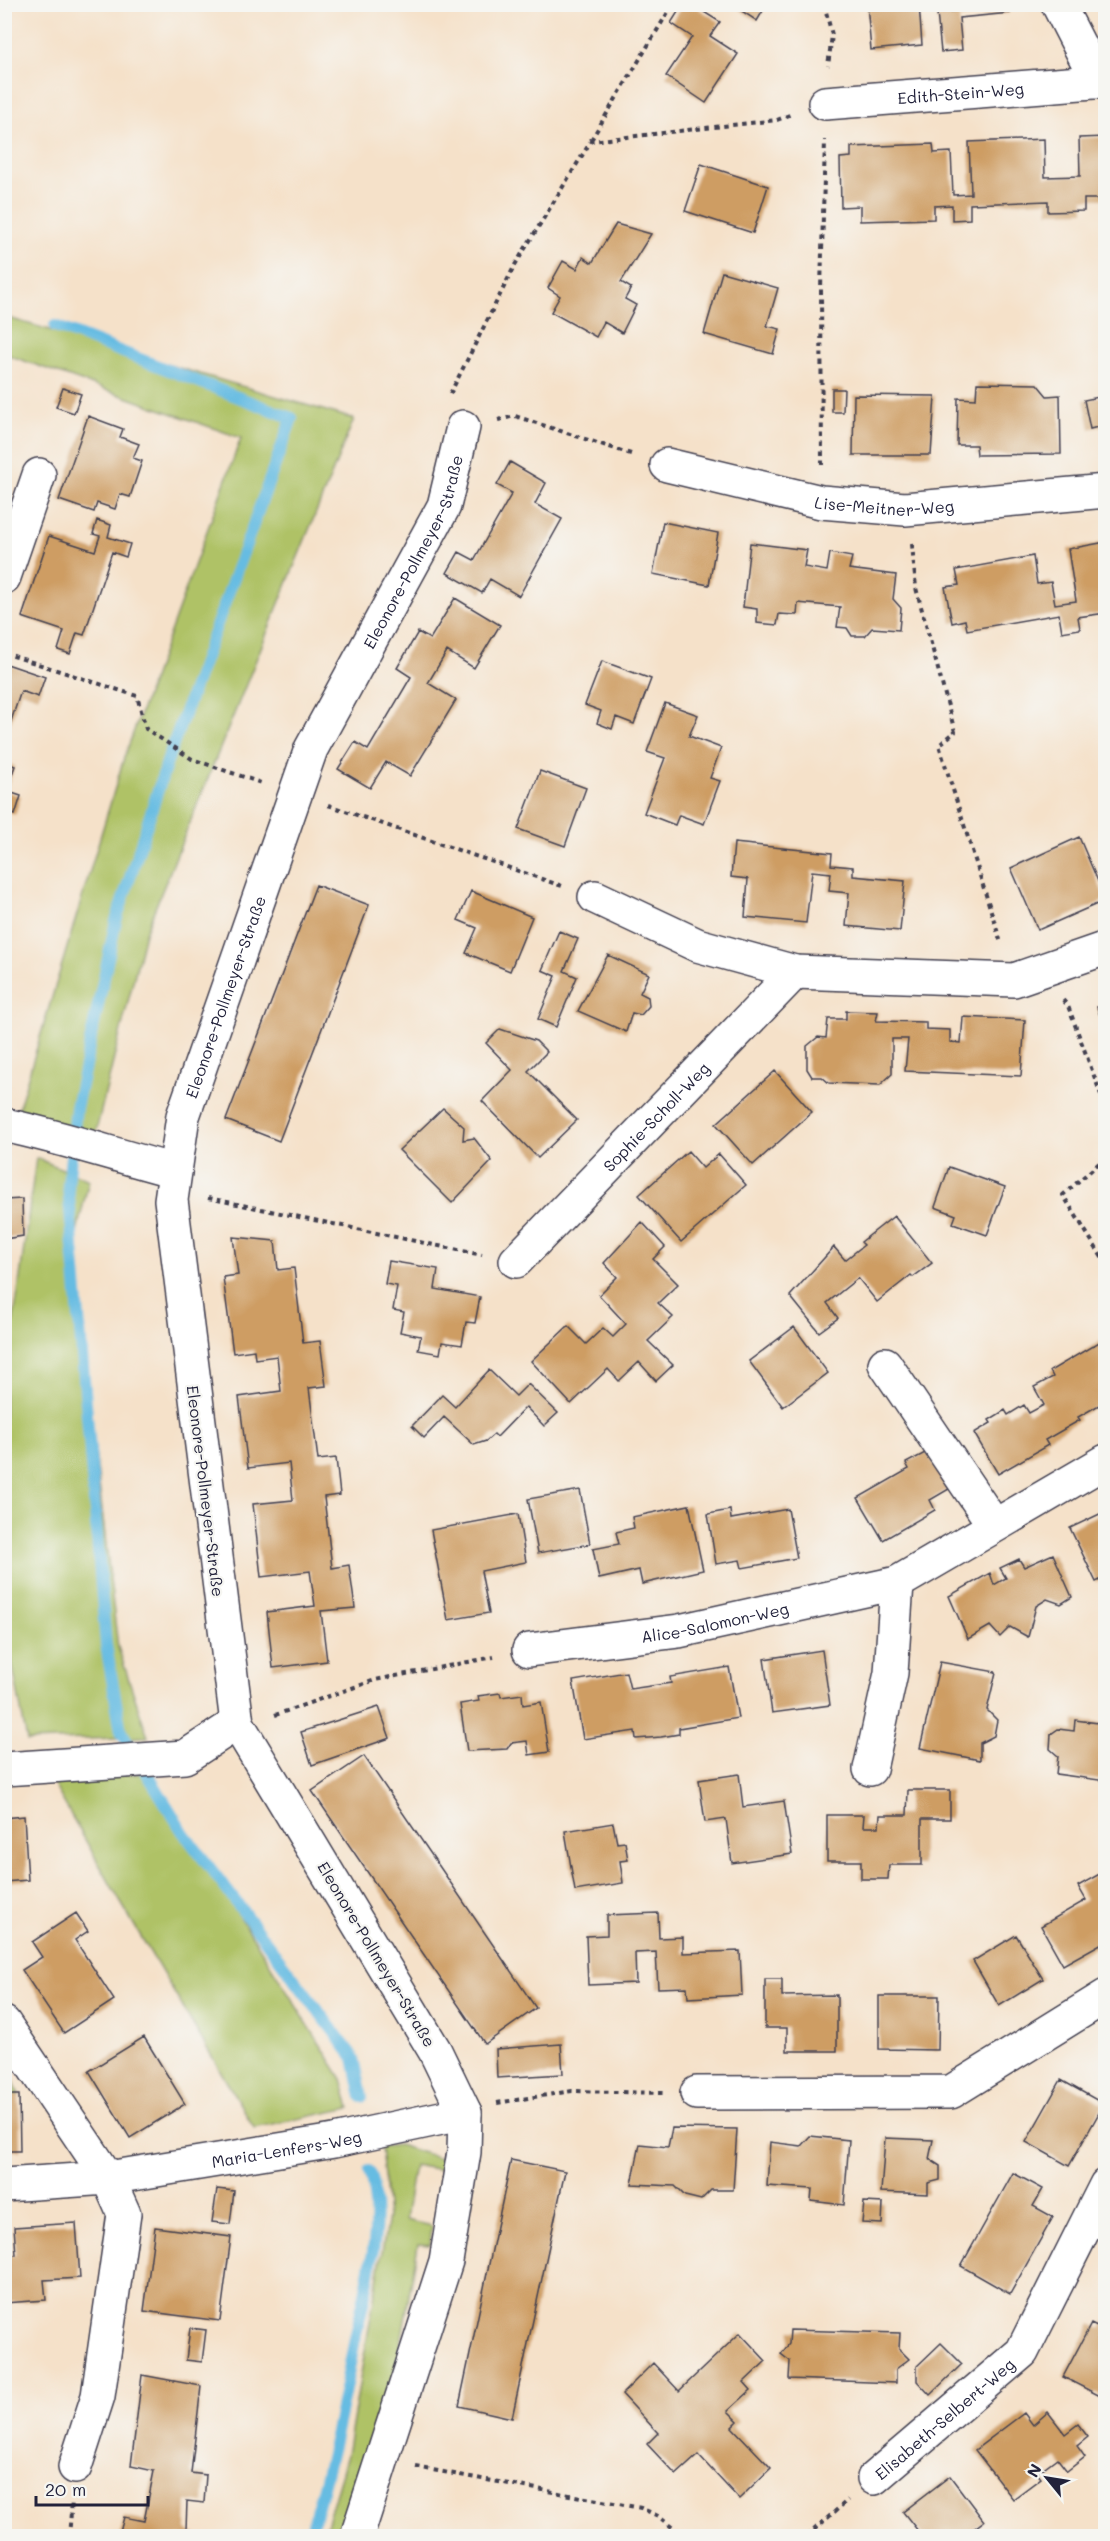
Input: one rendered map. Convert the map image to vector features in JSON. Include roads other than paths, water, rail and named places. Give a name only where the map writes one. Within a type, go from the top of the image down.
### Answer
[{"type":"street","name":"Edith-Stein-Weg","points":[[825,103],[1102,82],[1058,4]]},
{"type":"street","name":"Eleonore-Pollmeyer-Straße","points":[[357,2536],[446,2261],[464,2152],[465,2113],[435,2051],[237,1723],[171,1200],[183,1116],[310,749],[444,506],[463,427]]},
{"type":"street","name":"Lise-Meitner-Weg","points":[[667,465],[822,502],[905,509],[1106,491]]},
{"type":"street","points":[[4,577],[39,475]]},
{"type":"street","points":[[595,897],[697,945],[795,972],[1027,976],[1106,948]]},
{"type":"street","name":"Sophie-Scholl-Weg","points":[[516,1262],[795,972]]},
{"type":"street","points":[[4,1125],[42,1133],[91,1149],[175,1171]]},
{"type":"street","points":[[885,1364],[994,1525]]},
{"type":"street","name":"Alice-Salomon-Weg","points":[[529,1650],[679,1631],[897,1583],[1106,1461]]},
{"type":"street","points":[[870,1769],[891,1673],[897,1583]]},
{"type":"street","points":[[4,1768],[185,1757],[237,1723]]},
{"type":"street","points":[[697,2094],[951,2092],[1106,1996]]},
{"type":"street","points":[[4,2023],[108,2178],[124,2214],[98,2397],[75,2467]]},
{"type":"street","name":"Maria-Lenfers-Weg","points":[[4,2185],[108,2178],[334,2141],[465,2113]]},
{"type":"street","name":"Elisabeth-Selbert-Weg","points":[[874,2478],[1022,2352],[1106,2185]]},
{"type":"waterway","points":[[55,326],[292,418],[169,756],[116,921],[76,1108],[68,1185],[106,1645],[121,1731],[183,1832],[354,2058],[362,2097]]},
{"type":"waterway","points":[[309,2536],[335,2438],[369,2276],[376,2212],[369,2171]]}]
